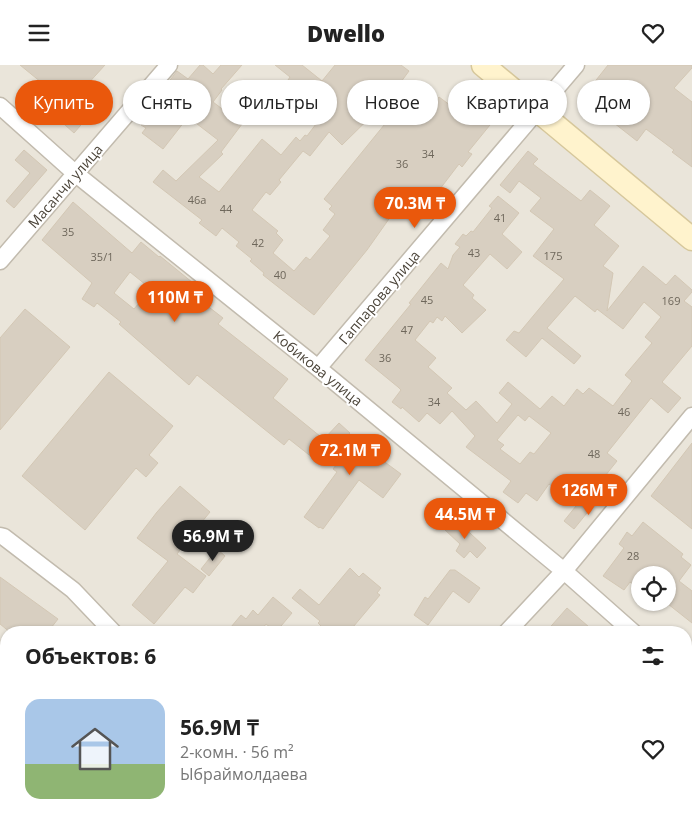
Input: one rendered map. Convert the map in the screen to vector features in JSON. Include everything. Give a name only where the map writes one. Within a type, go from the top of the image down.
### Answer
[{"type":"street","name":"Масанчи улица","points":[[0,261],[169,65]]},
{"type":"street","points":[[483,65],[501,80]]},
{"type":"street","name":"Гаппарова улица","points":[[563,80],[576,65]]},
{"type":"street","name":"Кобикова улица","points":[[0,106],[76,174],[318,368],[564,571],[626,626]]},
{"type":"street","name":"Гаппарова улица","points":[[318,368],[525,125]]},
{"type":"street","points":[[554,125],[692,239]]},
{"type":"street","points":[[513,626],[564,571],[692,416]]},
{"type":"street","points":[[0,536],[4,537],[72,591],[107,626]]},
{"type":"shaded area","points":[[0,65],[692,65],[692,626],[0,626]]},
{"type":"building","points":[[20,65],[105,65],[91,80],[38,80]]},
{"type":"building","points":[[200,65],[203,65],[213,74],[221,65],[242,65],[229,80],[221,80],[221,91],[213,102],[221,108],[221,125],[241,125],[221,152],[223,154],[199,177],[219,192],[262,139],[281,155],[296,137],[300,141],[305,135],[307,136],[315,125],[337,125],[337,80],[323,80],[335,65],[401,65],[409,71],[402,80],[347,80],[347,125],[362,125],[342,145],[329,132],[310,156],[303,151],[279,180],[281,182],[270,195],[266,192],[252,210],[278,231],[276,233],[283,240],[273,253],[294,271],[306,257],[310,260],[330,236],[323,230],[335,214],[329,209],[332,206],[324,199],[384,125],[438,125],[439,97],[448,104],[448,125],[490,125],[468,152],[472,154],[462,167],[459,164],[430,202],[415,190],[398,211],[396,209],[367,250],[314,315],[263,275],[264,273],[250,261],[252,259],[236,246],[239,242],[222,228],[216,236],[199,223],[202,220],[153,182],[163,170],[176,181],[218,140],[198,125],[211,125],[211,80],[170,80],[177,71],[188,79]]},
{"type":"building","points":[[275,65],[302,65],[321,80],[288,80],[290,77]]},
{"type":"building","points":[[608,65],[692,65],[692,68],[674,88],[692,102],[692,167],[672,152],[674,150],[646,129],[637,141],[617,125],[650,125],[650,80],[596,80]]},
{"type":"building","points":[[65,125],[81,125],[74,133]]},
{"type":"building","points":[[141,125],[182,125],[163,149],[142,133],[146,128]]},
{"type":"building","points":[[24,150],[47,170],[14,208],[6,201],[30,173],[15,160]]},
{"type":"building","points":[[528,151],[538,159],[533,164],[581,201],[590,190],[610,206],[594,225],[619,246],[603,266],[613,273],[607,311],[643,266],[666,285],[675,275],[692,290],[684,301],[692,307],[692,346],[662,382],[681,398],[668,413],[651,398],[607,453],[617,461],[601,481],[608,487],[574,529],[564,521],[576,506],[549,484],[537,501],[526,493],[518,503],[503,492],[511,481],[466,447],[475,436],[452,411],[440,424],[427,413],[419,422],[402,407],[401,409],[392,402],[401,390],[365,360],[411,304],[409,303],[441,263],[448,269],[453,255],[460,247],[455,244],[463,234],[466,236],[471,231],[473,232],[492,208],[489,206],[498,196],[519,213],[502,234],[522,252],[507,269],[490,254],[463,285],[474,295],[472,298],[486,310],[462,333],[445,316],[442,321],[437,317],[433,323],[430,321],[415,340],[436,358],[428,367],[452,388],[447,393],[466,410],[476,401],[497,423],[512,404],[499,393],[508,382],[540,409],[552,396],[564,406],[577,389],[583,394],[589,388],[613,406],[632,381],[625,375],[652,343],[645,337],[661,317],[644,302],[623,329],[597,309],[595,312],[575,296],[547,328],[581,356],[574,364],[542,338],[526,357],[506,340],[514,331],[519,333],[564,279],[533,256],[554,229],[530,211],[541,198],[519,181],[510,193],[500,185]],"holes":[[[518,415],[525,421],[529,416],[551,433],[534,454],[530,452],[520,464],[500,449],[504,445],[497,440]]]},
{"type":"building","points":[[73,202],[132,253],[141,242],[198,287],[192,294],[223,318],[218,324],[288,379],[273,398],[326,441],[313,458],[289,439],[284,445],[197,375],[189,385],[119,324],[121,322],[97,303],[94,307],[82,299],[92,283],[42,240]],"holes":[[[130,272],[151,289],[134,309],[114,293]]]},
{"type":"building","points":[[25,309],[70,347],[0,430],[0,338]]},
{"type":"building","points":[[109,372],[173,426],[149,455],[158,463],[146,477],[136,468],[85,530],[22,476]]},
{"type":"building","points":[[339,423],[350,433],[348,435],[401,474],[383,498],[359,480],[323,529],[304,517],[337,472],[333,469],[343,456],[324,439]]},
{"type":"building","points":[[692,443],[692,529],[651,496]]},
{"type":"building","points":[[180,486],[210,512],[201,523],[203,525],[194,536],[192,534],[177,554],[206,576],[193,593],[185,587],[154,624],[132,605],[168,561],[137,538]]},
{"type":"building","points":[[455,519],[486,548],[477,558],[470,551],[464,558],[456,551],[460,544],[445,530]]},
{"type":"building","points":[[643,522],[683,554],[681,557],[691,565],[679,581],[692,591],[692,623],[676,610],[676,566],[631,566],[631,583],[624,590],[603,576],[624,548],[619,544],[627,532],[632,536]]},
{"type":"building","points":[[217,549],[225,556],[209,576],[201,569]]},
{"type":"building","points":[[350,568],[359,577],[363,573],[381,588],[377,593],[380,595],[354,626],[321,626],[318,623],[320,621],[292,598],[300,589],[319,605]]},
{"type":"building","points":[[450,570],[455,570],[480,588],[469,603],[453,591],[428,625],[414,615],[425,597],[428,599]]},
{"type":"building","points":[[0,577],[58,619],[52,626],[2,626],[0,624]]},
{"type":"building","points":[[273,597],[292,613],[281,626],[268,626],[266,624],[264,626],[232,626],[241,615],[246,619],[253,610],[258,615]]},
{"type":"building","points":[[567,608],[588,626],[551,626]]}]
